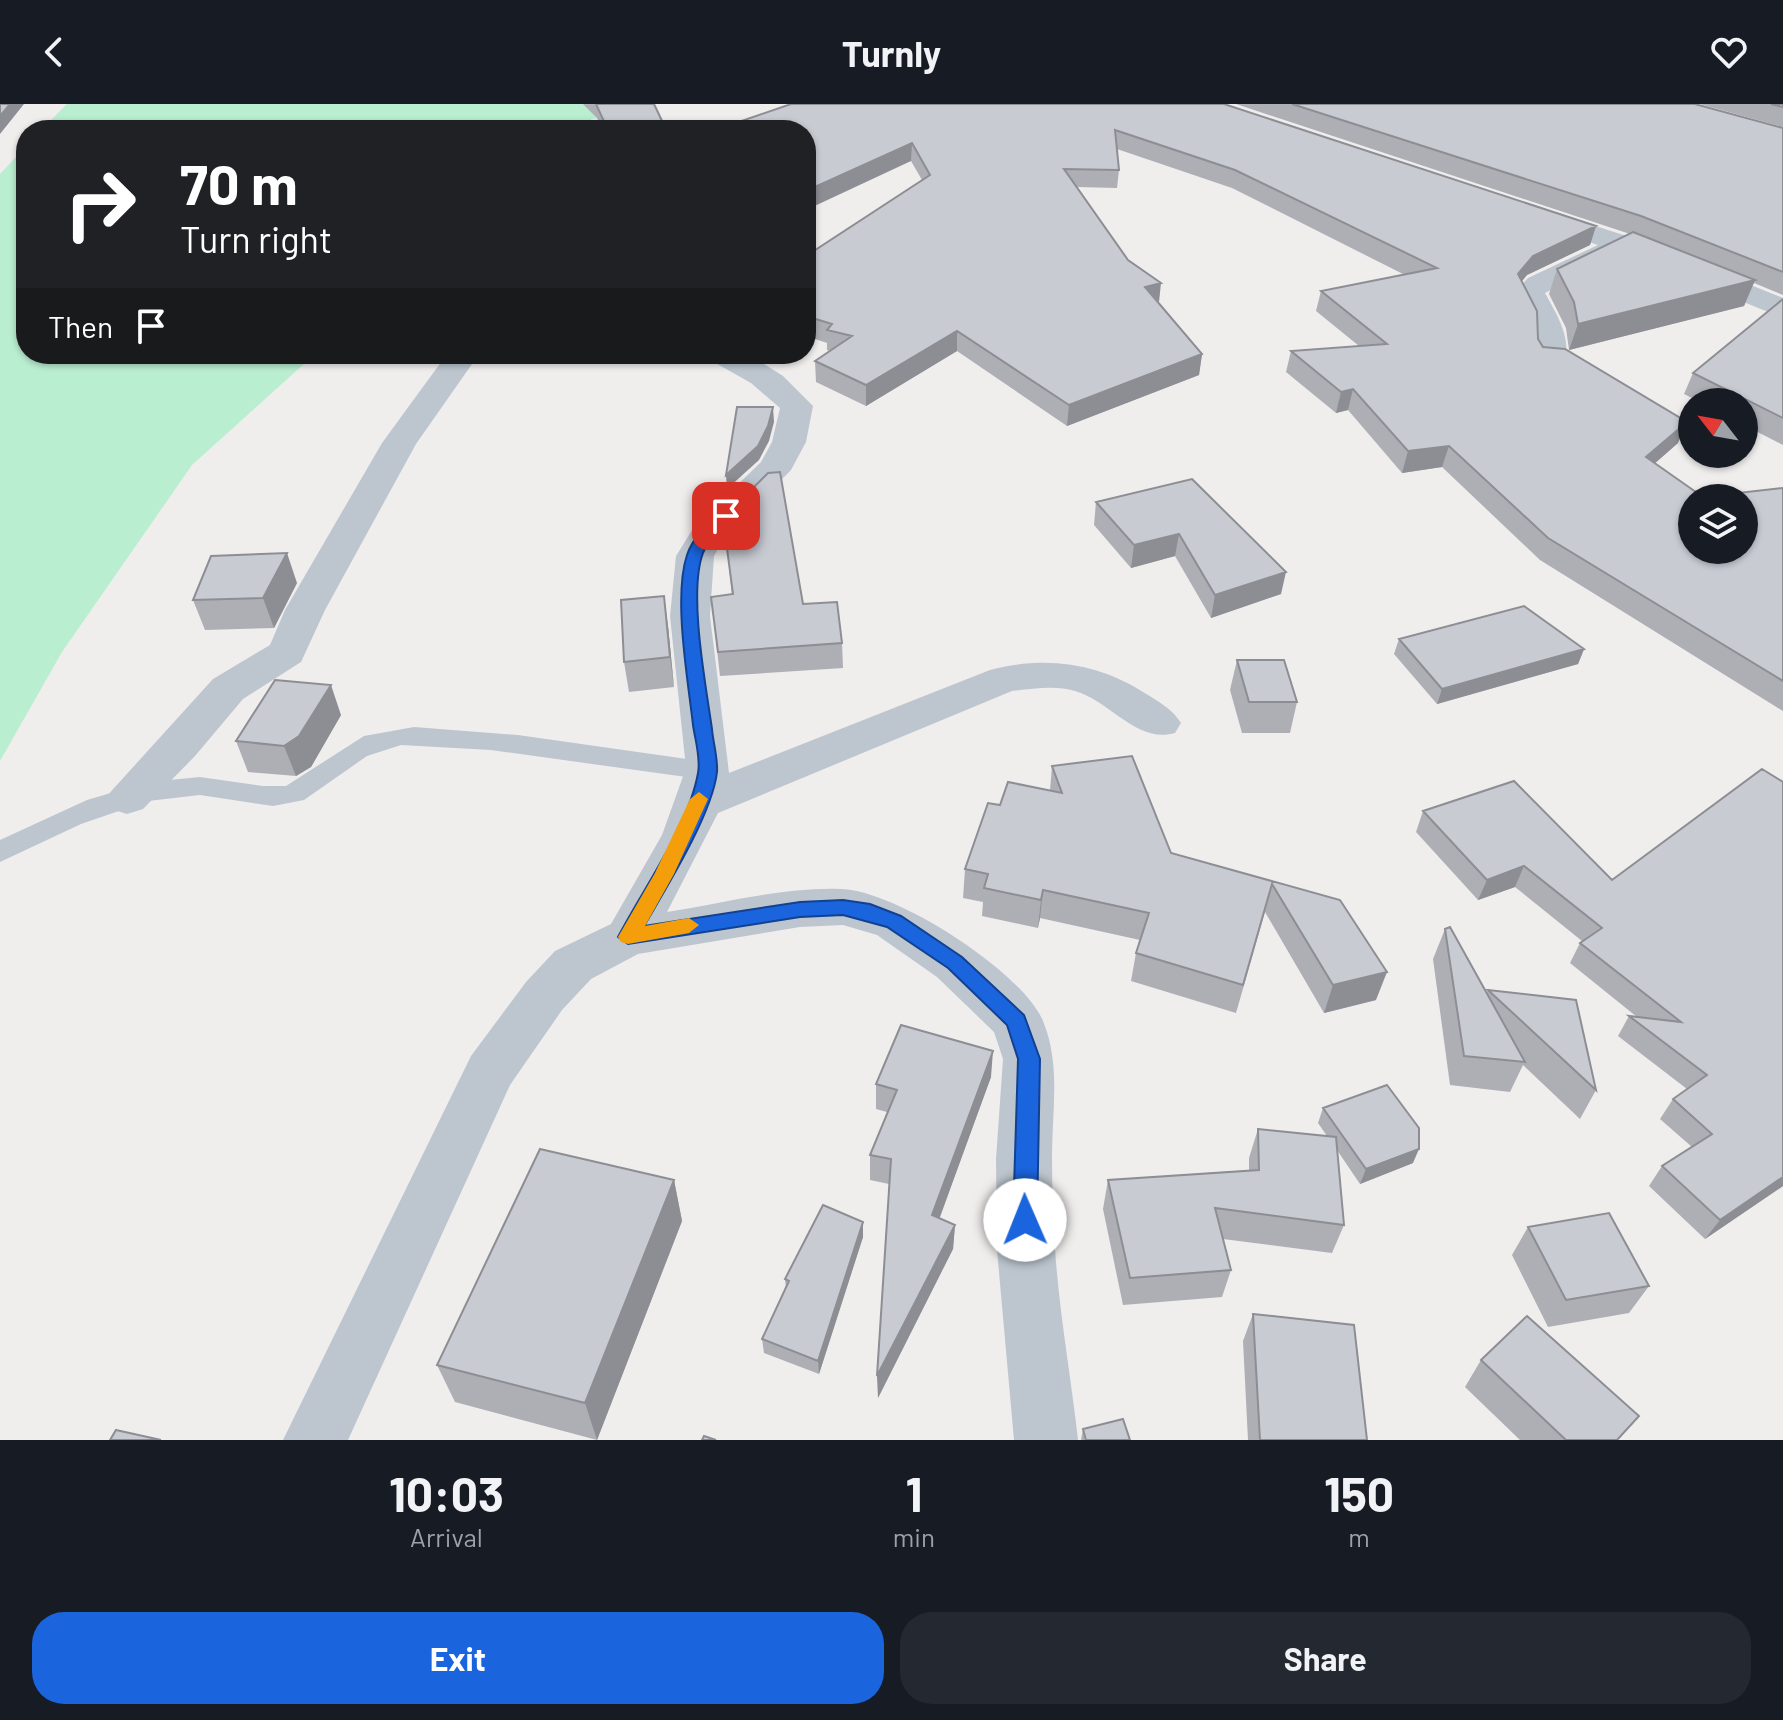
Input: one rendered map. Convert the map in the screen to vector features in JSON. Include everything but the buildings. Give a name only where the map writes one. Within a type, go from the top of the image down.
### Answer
[{"type":"street","points":[[1519,209],[1623,244],[1783,309]]},
{"type":"street","points":[[1550,359],[1549,330],[1530,292],[1538,284],[1623,244]]},
{"type":"street","points":[[127,798],[180,746],[228,689],[287,653],[305,610],[399,443],[456,364]]},
{"type":"street","points":[[628,937],[664,874],[703,787],[693,652],[691,583],[695,554],[708,532],[778,467],[789,447],[797,406],[761,374],[742,364]]},
{"type":"street","points":[[703,787],[1005,679],[1035,674],[1071,675],[1111,688],[1160,723]]},
{"type":"street","points":[[315,1440],[490,1072],[544,996],[573,965],[628,937],[800,909],[843,907],[870,912],[894,922],[955,963],[1017,1021],[1029,1059],[1024,1159],[1026,1250],[1046,1440]]},
{"type":"lane","points":[[0,852],[42,830],[154,789],[202,786],[287,796],[360,746],[390,737],[461,738],[703,787]]},
{"type":"green space","points":[[67,104],[633,104],[590,120],[51,120]]},
{"type":"green space","points":[[16,157],[16,364],[304,364],[192,465],[62,652],[0,761],[0,174]]},
{"type":"slow traffic","points":[[689,925],[628,937],[664,874],[699,799]]},
{"type":"route","points":[[726,516],[708,532],[695,554],[691,583],[693,652],[708,771],[698,803],[664,874],[628,937],[800,909],[843,907],[870,912],[894,922],[955,963],[1017,1021],[1029,1059],[1024,1159],[1025,1220]]}]
